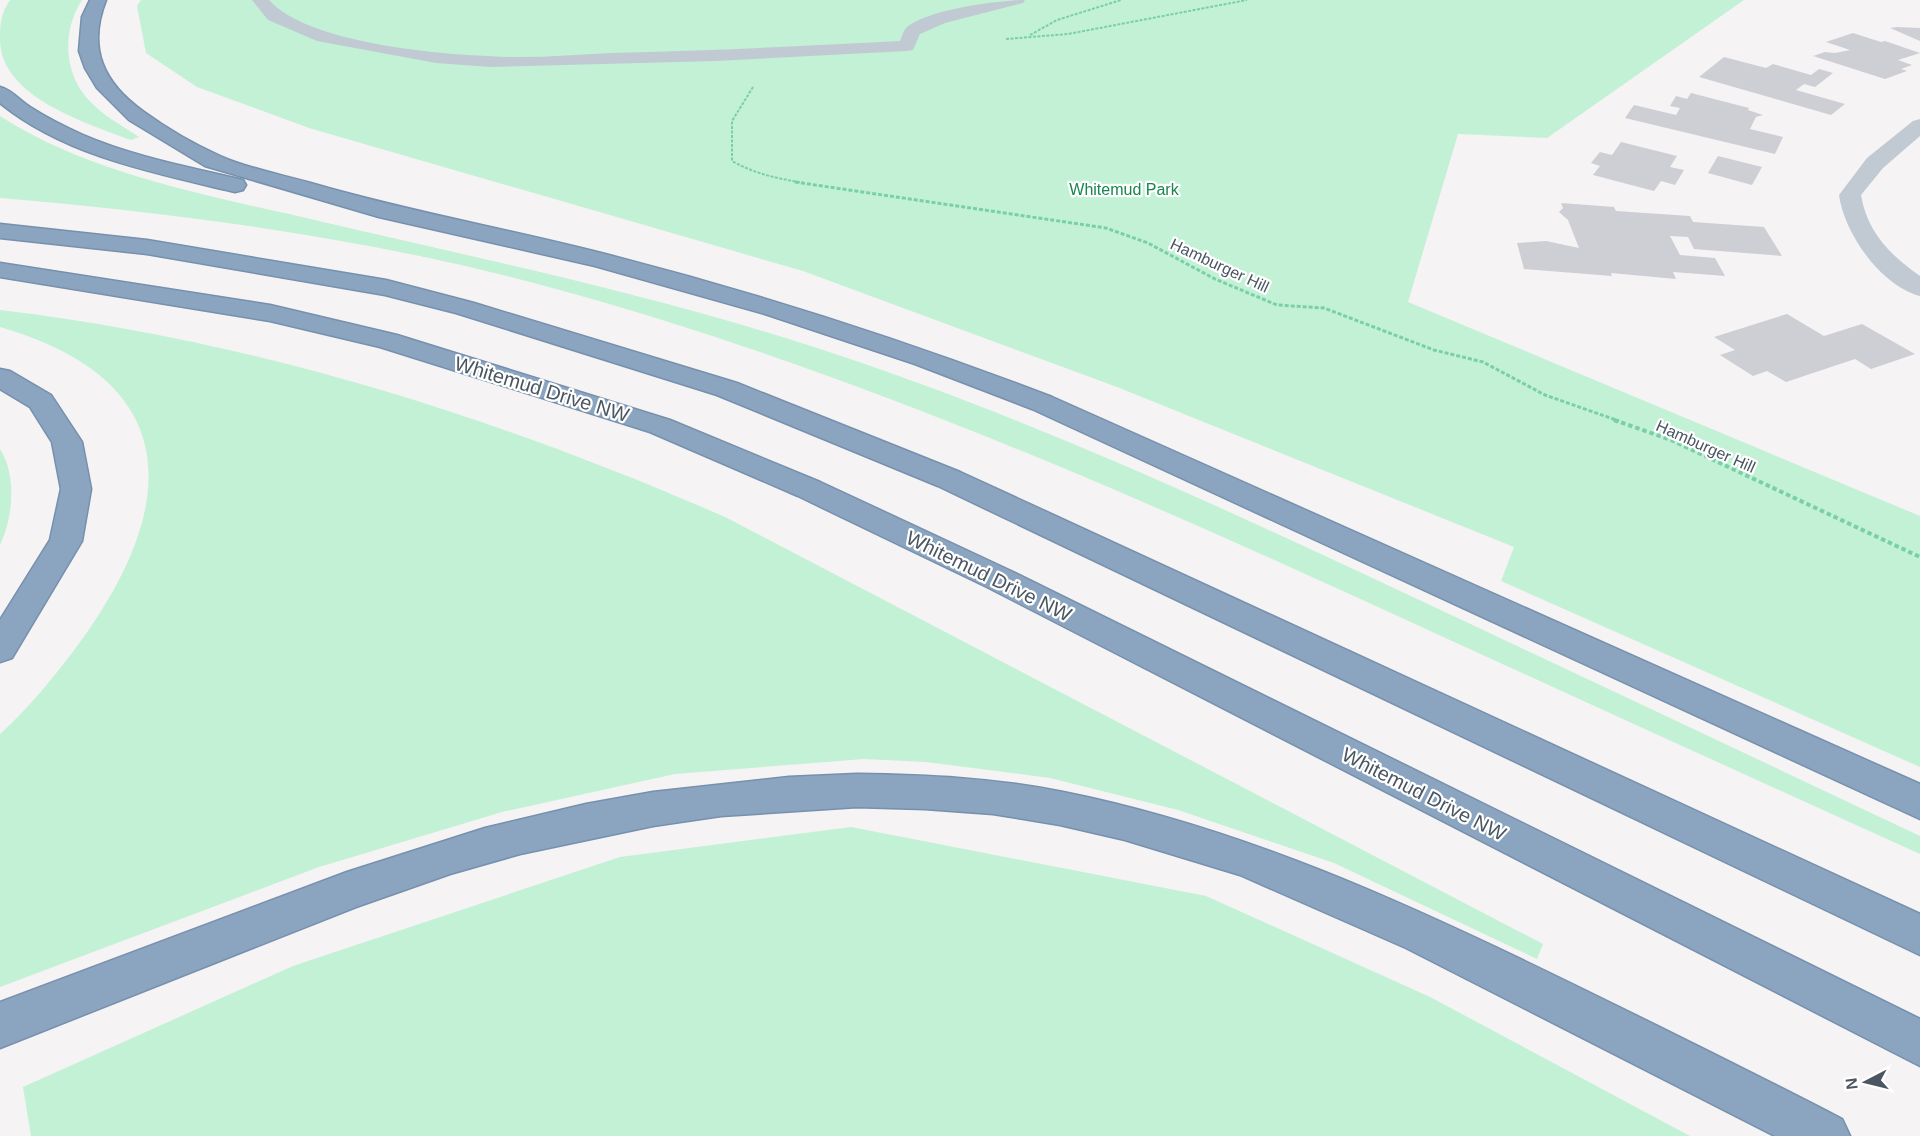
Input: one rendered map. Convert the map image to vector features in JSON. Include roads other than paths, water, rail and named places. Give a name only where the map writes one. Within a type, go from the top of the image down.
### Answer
[{"type":"highway","points":[[98,0],[91,17],[88,51],[94,68],[104,84],[136,116],[213,161],[387,212],[600,260],[774,309],[925,358],[1042,403],[1920,802]]},
{"type":"highway","points":[[0,93],[26,113],[53,128],[86,142],[179,171],[307,203],[387,212]]},
{"type":"highway","points":[[0,231],[246,262],[386,288],[500,318],[727,389],[949,479],[1920,935]]},
{"type":"highway","name":"Whitemud Drive NW","points":[[0,270],[270,313],[388,341],[660,426],[809,489],[999,579],[1920,1043]]},
{"type":"highway","points":[[0,377],[41,400],[67,442],[76,489],[66,541],[0,649]]},
{"type":"highway","points":[[0,1025],[405,870],[520,836],[630,813],[711,801],[790,794],[870,791],[963,795],[1056,807],[1150,828],[1232,852],[1315,884],[1401,922],[1825,1136]]},
{"type":"street","points":[[1920,125],[1875,163],[1850,195],[1851,213],[1859,231],[1881,256],[1920,288]]},
{"type":"lane","points":[[260,0],[274,16],[323,37],[436,58],[491,62],[907,46],[913,31],[939,19],[1017,0]]},
{"type":"park label","name":"Whitemud Park","points":[[1124,189]]}]
